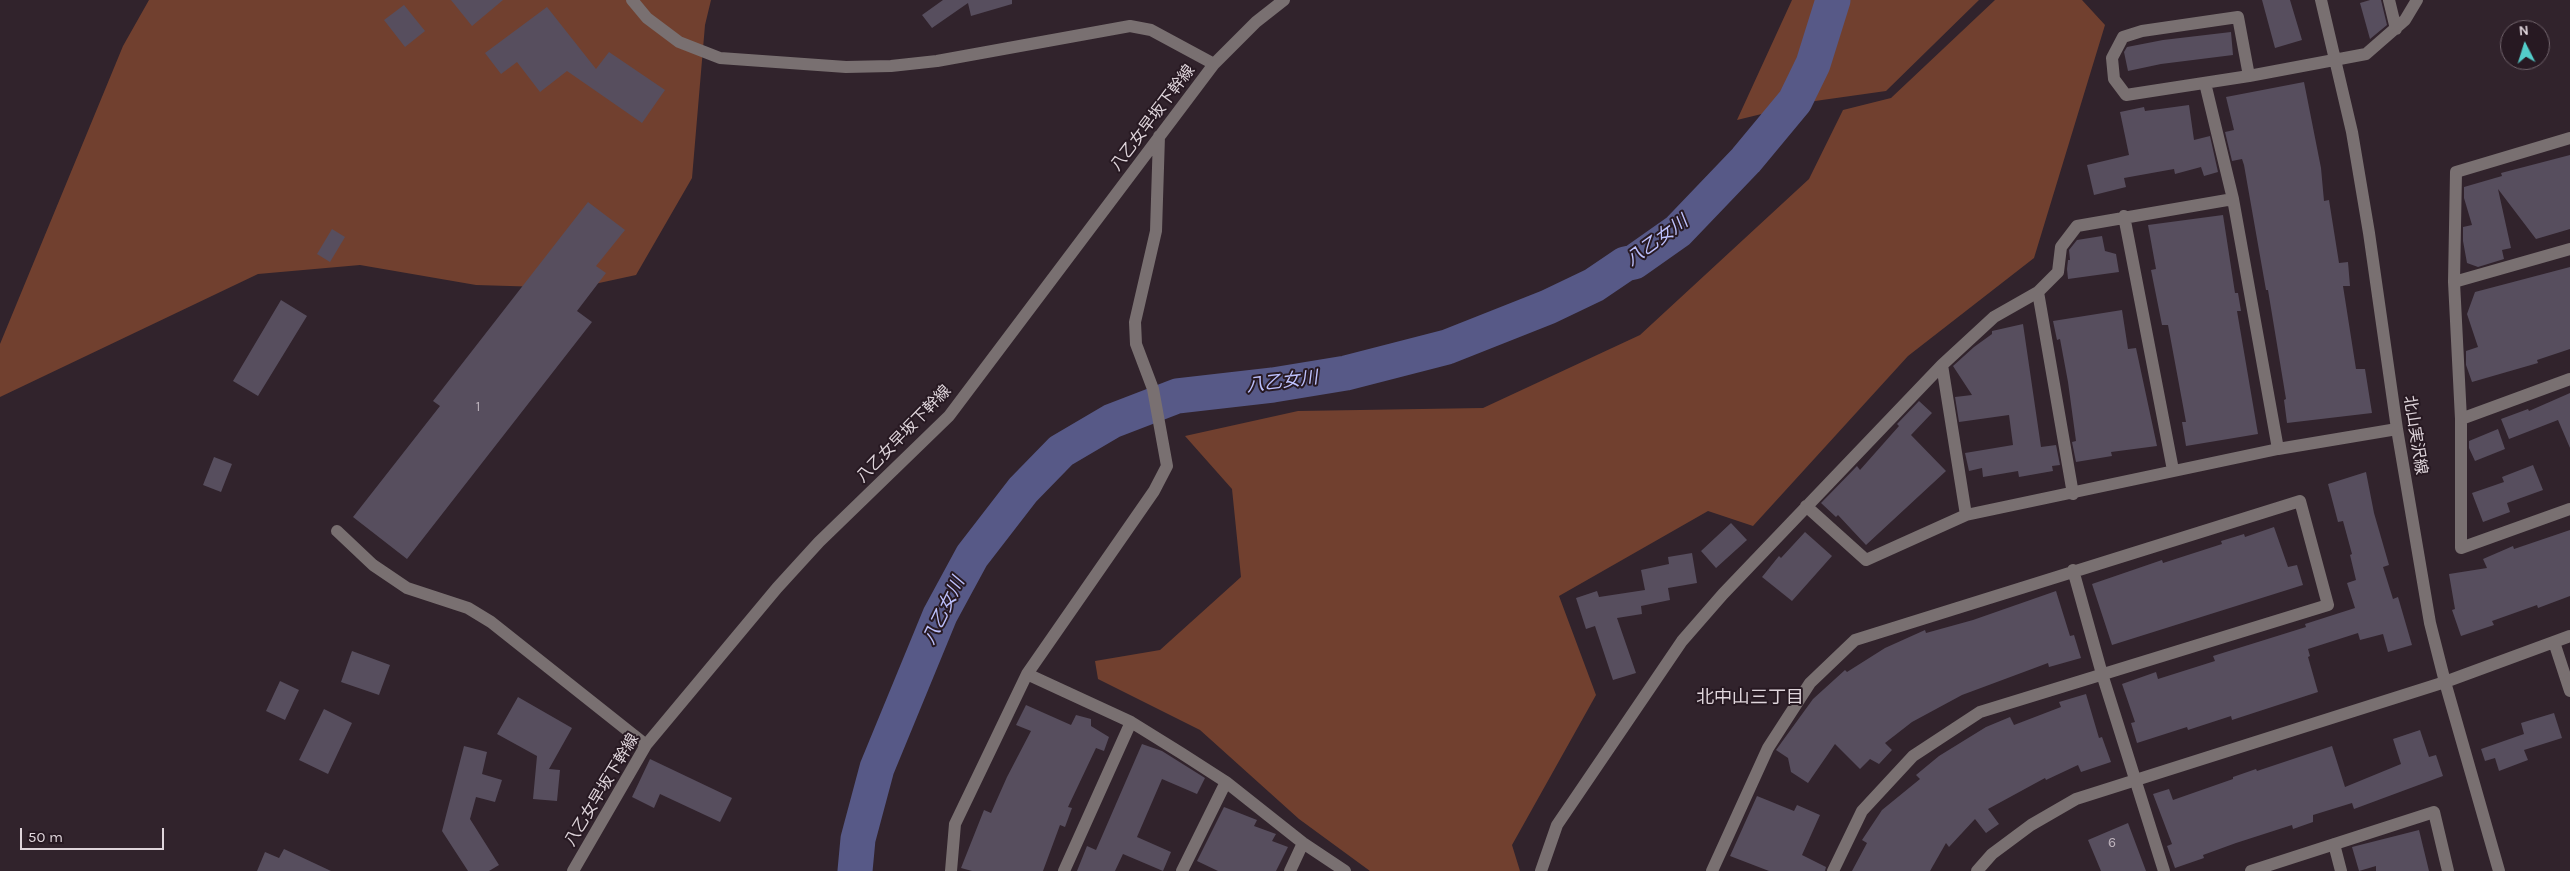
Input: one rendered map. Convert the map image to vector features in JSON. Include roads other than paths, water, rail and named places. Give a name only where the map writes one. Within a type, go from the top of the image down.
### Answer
[{"type":"street","points":[[632,0],[647,18],[678,42],[720,58],[846,67],[890,66],[937,61],[1130,26],[1151,30],[1214,64]]},
{"type":"street","name":"八乙女早坂下幹線","points":[[573,871],[646,745],[776,588],[820,542],[949,416],[1214,64],[1256,22],[1284,0]]},
{"type":"street","name":"北山実沢線","points":[[2321,0],[2352,132],[2369,233],[2397,429],[2430,623],[2444,682],[2499,871]]},
{"type":"street","points":[[2389,0],[2396,29]]},
{"type":"street","points":[[2249,76],[2238,17],[2172,26],[2124,37],[2112,58],[2114,79],[2126,95],[2249,76],[2336,60],[2366,54],[2405,20],[2417,0]]},
{"type":"street","points":[[2205,83],[2233,199],[2278,449]]},
{"type":"street","points":[[951,871],[955,824],[1028,674],[1154,491],[1167,466],[1153,389],[1136,344],[1135,322],[1156,231],[1160,136]]},
{"type":"street","points":[[2570,138],[2456,172],[2454,282],[2461,419],[2461,548],[2570,509]]},
{"type":"street","points":[[1540,871],[1557,826],[1682,642],[1806,506],[1942,365],[1994,317],[2038,292],[2058,272],[2061,247],[2077,226],[2124,216],[2233,199]]},
{"type":"street","points":[[2124,216],[2173,470]]},
{"type":"street","points":[[2454,282],[2570,249]]},
{"type":"street","points":[[2038,292],[2073,494]]},
{"type":"street","points":[[1942,365],[1966,515]]},
{"type":"street","points":[[2461,419],[2570,379]]},
{"type":"street","points":[[1806,506],[1866,560],[1966,515],[2073,494],[2173,470],[2278,449],[2397,429]]},
{"type":"street","points":[[1712,871],[1768,748],[1810,683],[1855,640],[2073,570],[2300,501],[2328,604],[1980,712],[1913,756],[1862,811],[1834,871]]},
{"type":"street","points":[[337,531],[372,565],[407,588],[468,608],[491,622],[646,745]]},
{"type":"street","points":[[2073,570],[2134,780],[2164,871]]},
{"type":"street","points":[[1977,871],[1992,854],[2038,820],[2076,799],[2444,682],[2570,636]]},
{"type":"street","points":[[2554,642],[2570,691]]},
{"type":"street","points":[[1028,674],[1131,722],[1226,782],[1303,843],[1345,871]]},
{"type":"street","points":[[1064,871],[1131,722]]},
{"type":"street","points":[[1182,871],[1226,782]]},
{"type":"street","points":[[2251,871],[2434,812],[2448,871]]},
{"type":"street","points":[[1290,871],[1303,843]]},
{"type":"street","points":[[2334,844],[2341,871]]},
{"type":"waterway","name":"八乙女川","points":[[855,871],[858,839],[877,768],[940,615],[972,556],[1023,490],[1061,451],[1112,421],[1177,396],[1273,385],[1346,373],[1447,347],[1548,307],[1594,285],[1625,264],[1634,262],[1678,231],[1746,160],[1795,101],[1813,64],[1833,0]]},
{"type":"district","name":"北中山三丁目","points":[[1750,698]]}]
